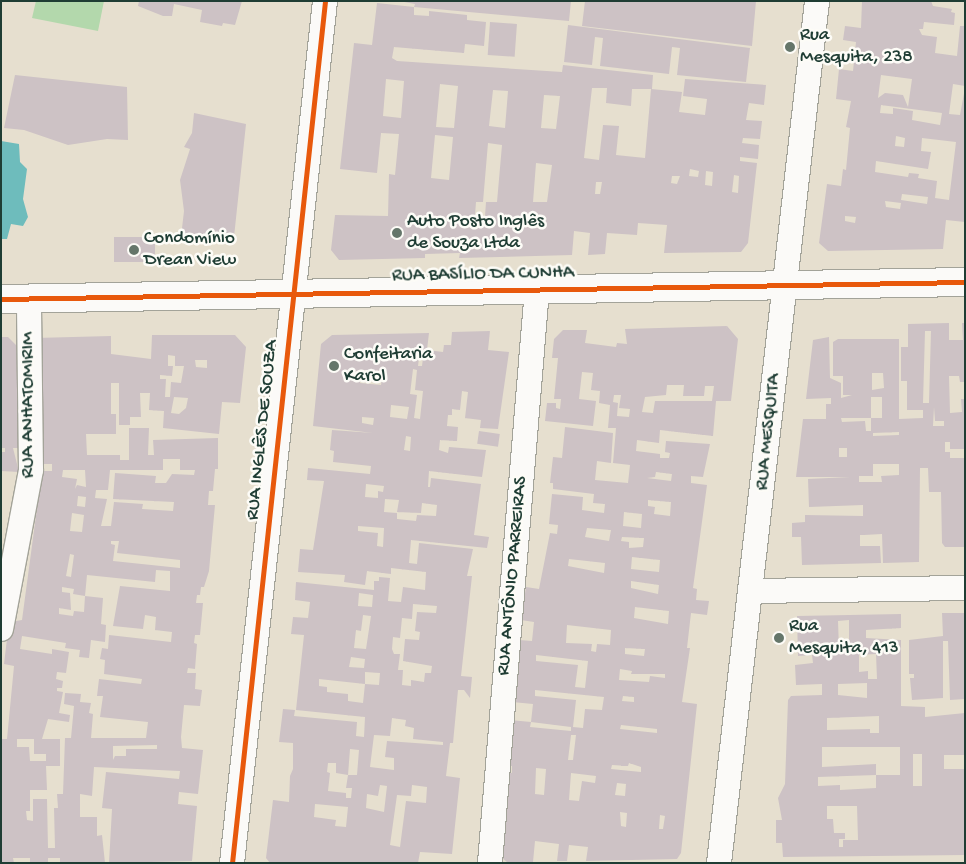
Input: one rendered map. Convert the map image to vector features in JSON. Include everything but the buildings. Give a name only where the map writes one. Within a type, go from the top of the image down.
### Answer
[{"type":"street","name":"RUA INGLÊS DE SOUZA","points":[[232,863],[324,1]]},
{"type":"street","name":"RUA MESQUITA","points":[[719,863],[817,1]]},
{"type":"street","name":"RUA BASÍLIO DA CUNHA","points":[[1,299],[293,292],[965,282]]},
{"type":"street","name":"RUA ANTÔNIO PARREIRAS","points":[[490,863],[537,289]]},
{"type":"street","name":"RUA ANHATOMIRIM","points":[[1,629],[31,470],[29,299]]},
{"type":"street","points":[[751,591],[965,588]]},
{"type":"green space","points":[[36,1],[104,1],[98,31],[32,18]]},
{"type":"water","points":[[1,141],[19,144],[20,162],[27,169],[23,199],[28,217],[23,226],[11,224],[7,239],[1,239]]},
{"type":"cycle path","points":[[232,863],[325,1]]},
{"type":"cycle path","points":[[1,299],[965,282]]},
{"type":"place","name":"Rua Mesquita, 238","points":[[790,47]]},
{"type":"place","name":"Auto Posto Inglês de Souza Ltda","points":[[397,233]]},
{"type":"place","name":"Condomínio Drean View","points":[[134,250]]},
{"type":"place","name":"Confeitaria Karol","points":[[334,366]]},
{"type":"place","name":"Rua Mesquita, 413","points":[[779,638]]}]
